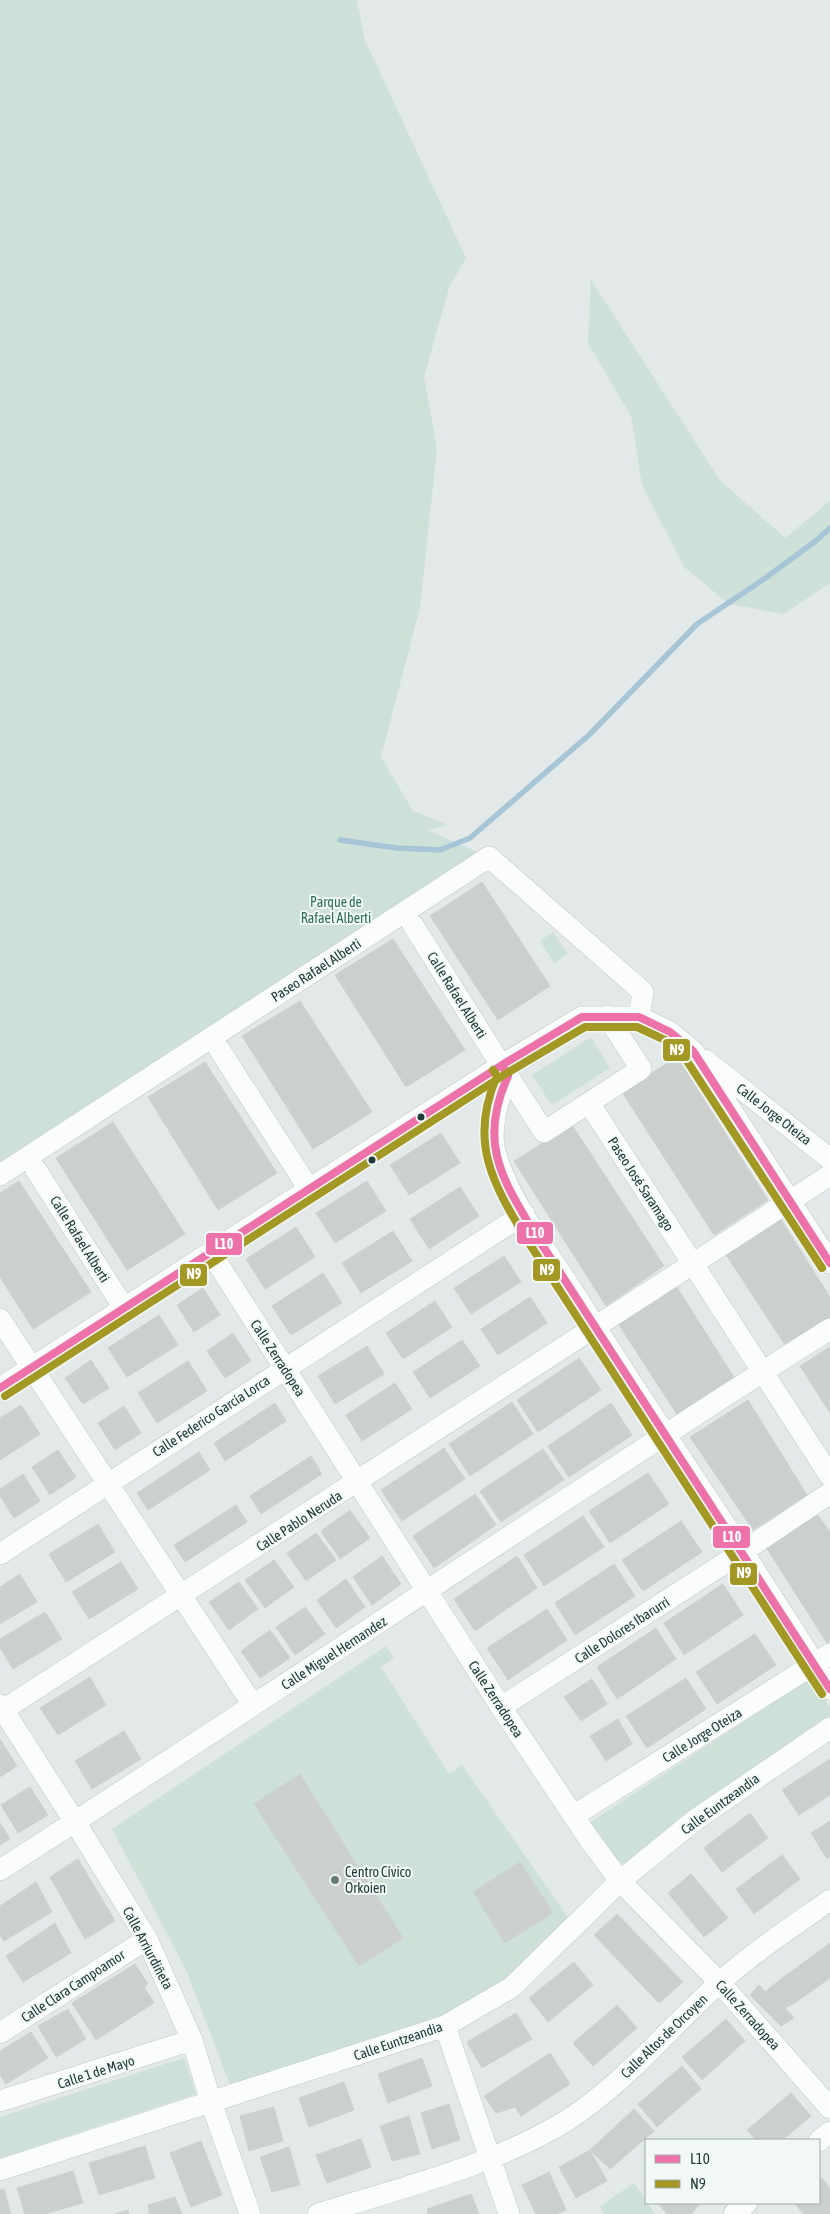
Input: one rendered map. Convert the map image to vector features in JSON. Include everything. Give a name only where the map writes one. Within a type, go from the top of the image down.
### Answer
[{"type":"street","name":"Paseo Rafael Alberti","points":[[0,1175],[490,857],[643,992],[639,1017]]},
{"type":"street","name":"Calle Rafael Alberti","points":[[413,925],[505,1070]]},
{"type":"street","points":[[505,1070],[544,1132],[642,1069],[607,1016]]},
{"type":"street","points":[[0,1388],[310,1189],[505,1070],[582,1017],[639,1017]]},
{"type":"street","name":"Calle Jorge Oteiza","points":[[639,1017],[670,1032],[830,1159]]},
{"type":"street","points":[[219,1049],[310,1189]]},
{"type":"street","points":[[693,1051],[830,1263]]},
{"type":"street","points":[[505,1070],[495,1115],[494,1149],[504,1180],[596,1328],[742,1552],[822,1659],[830,1689]]},
{"type":"street","name":"Paseo José Saramago","points":[[589,1103],[830,1476]]},
{"type":"street","name":"Calle Rafael Alberti","points":[[36,1170],[124,1308]]},
{"type":"street","points":[[596,1328],[830,1175]]},
{"type":"street","name":"Calle Federico García Lorca","points":[[0,1554],[107,1482],[524,1214]]},
{"type":"street","name":"Calle Zerradopea","points":[[211,1253],[501,1707],[573,1816],[620,1881],[720,1983],[830,2108]]},
{"type":"street","points":[[0,1319],[253,1705]]},
{"type":"street","name":"Calle Pablo Neruda","points":[[1,1709],[181,1597],[596,1328]]},
{"type":"street","points":[[666,1433],[830,1329]]},
{"type":"street","name":"Calle Miguel Hernandez","points":[[0,1870],[428,1591],[666,1433]]},
{"type":"street","points":[[742,1552],[830,1493]]},
{"type":"street","name":"Calle Dolores Ibarurri","points":[[501,1707],[742,1552]]},
{"type":"street","name":"Calle Jorge Oteiza","points":[[573,1816],[822,1659]]},
{"type":"street","name":"Calle Arriurdiñeta","points":[[1,1709],[75,1822],[147,1939],[192,2040],[211,2102],[250,2214]]},
{"type":"street","name":"Calle Euntzeandia","points":[[0,2170],[445,2026],[512,1987],[620,1881],[724,1799],[830,1728]]},
{"type":"street","name":"Calle Altos de Orcoyen","points":[[318,2214],[490,2158],[565,2121],[603,2095],[720,1983],[785,1931],[830,1900]]},
{"type":"street","name":"Calle Clara Campoamor","points":[[0,2034],[147,1939]]},
{"type":"street","points":[[445,2026],[509,2214]]},
{"type":"street","name":"Calle 1 de Mayo","points":[[0,2101],[192,2040]]},
{"type":"street","points":[[820,2140],[830,2132]]},
{"type":"street","points":[[734,2214],[746,2204]]},
{"type":"green space","name":"Parque de Rafael Alberti","points":[[0,0],[357,0],[365,40],[466,258],[449,288],[424,377],[437,448],[420,608],[381,757],[413,811],[448,825],[427,830],[480,853],[0,1165]]},
{"type":"green space","points":[[591,280],[719,479],[785,538],[830,501],[830,583],[784,614],[729,604],[684,567],[642,485],[631,416],[588,343]]},
{"type":"green space","points":[[553,932],[568,954],[554,963],[540,941]]},
{"type":"green space","points":[[591,1037],[610,1068],[552,1105],[532,1075]]},
{"type":"green space","points":[[386,1646],[394,1658],[381,1667],[449,1774],[462,1765],[574,1926],[445,2026],[234,2095],[186,1970],[112,1829]]},
{"type":"green space","points":[[809,1681],[818,1685],[830,1708],[830,1719],[629,1864],[620,1863],[589,1823],[798,1686]]},
{"type":"green space","points":[[184,2058],[196,2094],[0,2158],[0,2117]]},
{"type":"green space","points":[[634,2183],[645,2199],[645,2204],[648,2204],[655,2214],[604,2214],[599,2207]]},
{"type":"building","points":[[482,882],[550,986],[498,1020],[430,916]]},
{"type":"building","points":[[393,939],[465,1050],[406,1087],[335,975]]},
{"type":"building","points":[[300,1001],[372,1112],[313,1149],[242,1036]]},
{"type":"building","points":[[677,1057],[768,1200],[714,1235],[622,1092]]},
{"type":"building","points":[[205,1062],[277,1173],[218,1210],[148,1097]]},
{"type":"building","points":[[113,1122],[185,1234],[127,1270],[56,1158]]},
{"type":"building","points":[[572,1125],[664,1266],[606,1306],[514,1161]]},
{"type":"building","points":[[441,1133],[460,1163],[409,1195],[390,1165]]},
{"type":"building","points":[[19,1181],[91,1292],[33,1329],[0,1277],[0,1193]]},
{"type":"building","points":[[367,1181],[386,1211],[335,1243],[316,1213]]},
{"type":"building","points":[[460,1187],[479,1216],[429,1249],[410,1219]]},
{"type":"building","points":[[780,1218],[830,1297],[830,1319],[787,1348],[725,1253]]},
{"type":"building","points":[[296,1227],[315,1257],[265,1289],[246,1259]]},
{"type":"building","points":[[393,1231],[412,1261],[361,1293],[342,1263]]},
{"type":"building","points":[[504,1256],[521,1282],[471,1314],[454,1288]]},
{"type":"building","points":[[323,1273],[342,1303],[291,1335],[272,1306]]},
{"type":"building","points":[[676,1286],[737,1382],[680,1419],[617,1322]]},
{"type":"building","points":[[203,1288],[220,1315],[194,1332],[177,1305]]},
{"type":"building","points":[[530,1297],[547,1323],[498,1355],[481,1329]]},
{"type":"building","points":[[435,1301],[452,1327],[403,1359],[386,1333]]},
{"type":"building","points":[[159,1315],[178,1345],[127,1377],[108,1348]]},
{"type":"building","points":[[233,1333],[251,1361],[225,1378],[207,1351]]},
{"type":"building","points":[[462,1340],[480,1366],[430,1398],[413,1372]]},
{"type":"building","points":[[367,1346],[384,1374],[335,1404],[318,1376]]},
{"type":"building","points":[[830,1347],[830,1413],[800,1366]]},
{"type":"building","points":[[579,1358],[601,1390],[538,1432],[517,1400]]},
{"type":"building","points":[[91,1360],[109,1388],[83,1404],[65,1378]]},
{"type":"building","points":[[188,1361],[207,1391],[157,1423],[138,1393]]},
{"type":"building","points":[[395,1383],[412,1409],[362,1441],[346,1415]]},
{"type":"building","points":[[748,1400],[807,1495],[753,1530],[690,1437]]},
{"type":"building","points":[[512,1402],[533,1434],[470,1476],[449,1444]]},
{"type":"building","points":[[275,1403],[286,1421],[225,1461],[214,1443]]},
{"type":"building","points":[[611,1403],[632,1435],[569,1477],[548,1446]]},
{"type":"building","points":[[21,1405],[40,1434],[0,1460],[0,1418]]},
{"type":"building","points":[[124,1406],[141,1433],[115,1450],[98,1423]]},
{"type":"building","points":[[444,1448],[465,1479],[402,1521],[381,1490]]},
{"type":"building","points":[[543,1449],[564,1480],[501,1522],[480,1491]]},
{"type":"building","points":[[58,1450],[76,1477],[50,1495],[32,1467]]},
{"type":"building","points":[[199,1452],[210,1470],[148,1510],[137,1493]]},
{"type":"building","points":[[311,1456],[322,1474],[261,1514],[250,1496]]},
{"type":"building","points":[[648,1473],[669,1504],[610,1543],[589,1511]]},
{"type":"building","points":[[23,1474],[40,1501],[14,1518],[0,1496],[0,1489]]},
{"type":"building","points":[[475,1494],[496,1525],[434,1568],[413,1536]]},
{"type":"building","points":[[236,1505],[247,1522],[185,1562],[174,1545]]},
{"type":"building","points":[[350,1510],[370,1538],[340,1559],[321,1531]]},
{"type":"building","points":[[816,1513],[830,1532],[830,1641],[827,1643],[766,1547]]},
{"type":"building","points":[[583,1516],[604,1547],[544,1586],[524,1555]]},
{"type":"building","points":[[681,1521],[702,1552],[643,1591],[622,1560]]},
{"type":"building","points":[[98,1524],[115,1552],[66,1582],[49,1554]]},
{"type":"building","points":[[316,1533],[336,1560],[306,1581],[287,1553]]},
{"type":"building","points":[[382,1556],[401,1584],[372,1605],[353,1577]]},
{"type":"building","points":[[517,1556],[537,1588],[475,1631],[454,1599]]},
{"type":"building","points":[[274,1560],[294,1587],[265,1608],[245,1580]]},
{"type":"building","points":[[121,1562],[138,1589],[89,1619],[72,1592]]},
{"type":"building","points":[[614,1564],[635,1596],[575,1635],[555,1603]]},
{"type":"building","points":[[20,1574],[37,1602],[0,1624],[0,1587]]},
{"type":"building","points":[[346,1579],[365,1607],[336,1628],[317,1600]]},
{"type":"building","points":[[239,1582],[258,1609],[229,1630],[209,1602]]},
{"type":"building","points":[[723,1584],[743,1615],[684,1655],[664,1623]]},
{"type":"building","points":[[305,1607],[325,1634],[295,1655],[276,1627]]},
{"type":"building","points":[[547,1609],[567,1640],[508,1680],[487,1648]]},
{"type":"building","points":[[45,1612],[62,1639],[13,1669],[0,1648],[0,1639]]},
{"type":"building","points":[[656,1628],[676,1659],[617,1699],[597,1667]]},
{"type":"building","points":[[270,1630],[290,1658],[260,1678],[241,1651]]},
{"type":"building","points":[[755,1634],[776,1665],[717,1704],[696,1672]]},
{"type":"building","points":[[90,1677],[106,1705],[58,1735],[40,1708]]},
{"type":"building","points":[[686,1678],[706,1709],[647,1748],[626,1716]]},
{"type":"building","points":[[592,1679],[607,1704],[581,1721],[564,1697]]},
{"type":"building","points":[[618,1719],[632,1744],[606,1761],[590,1736]]},
{"type":"building","points":[[124,1731],[141,1759],[92,1789],[75,1761]]},
{"type":"building","points":[[0,1739],[17,1766],[0,1777]]},
{"type":"building","points":[[830,1759],[830,1795],[799,1815],[782,1790]]},
{"type":"building","name":"Centro Cívico Orkoien","points":[[300,1774],[403,1938],[359,1966],[254,1804]]},
{"type":"building","points":[[30,1787],[48,1815],[18,1833],[1,1805]]},
{"type":"building","points":[[750,1813],[768,1838],[722,1872],[704,1848]]},
{"type":"building","points":[[830,1821],[830,1857],[827,1859],[811,1833]]},
{"type":"building","points":[[0,1823],[10,1839],[0,1845]]},
{"type":"building","points":[[782,1855],[800,1879],[754,1914],[736,1889]]},
{"type":"building","points":[[78,1859],[115,1921],[85,1939],[50,1877]]},
{"type":"building","points":[[520,1862],[553,1913],[505,1943],[473,1892]]},
{"type":"building","points":[[691,1874],[728,1918],[704,1937],[668,1893]]},
{"type":"building","points":[[36,1882],[52,1912],[4,1941],[0,1935],[0,1906]]},
{"type":"building","points":[[617,1914],[683,1982],[659,2003],[594,1935]]},
{"type":"building","points":[[55,1923],[71,1953],[23,1982],[6,1956]]},
{"type":"building","points":[[830,1943],[830,1978],[796,2002],[777,1982]]},
{"type":"building","points":[[574,1962],[593,1985],[548,2022],[529,1998]]},
{"type":"building","points":[[135,1964],[148,1984],[144,1987],[154,2003],[96,2040],[72,2003]]},
{"type":"building","points":[[777,1982],[796,2002],[785,2008],[794,2018],[781,2026],[750,1995],[759,1985],[765,1992]]},
{"type":"building","points":[[617,2005],[637,2028],[593,2066],[573,2043]]},
{"type":"building","points":[[68,2009],[86,2039],[56,2057],[38,2026]]},
{"type":"building","points":[[516,2013],[532,2039],[482,2068],[467,2042]]},
{"type":"building","points":[[726,2019],[745,2041],[702,2080],[682,2057]]},
{"type":"building","points":[[31,2032],[48,2058],[6,2084],[0,2075],[0,2051]]},
{"type":"building","points":[[550,2053],[570,2084],[521,2116],[515,2107],[496,2113],[484,2096]]},
{"type":"building","points":[[422,2058],[432,2086],[388,2103],[378,2074]]},
{"type":"building","points":[[682,2066],[701,2089],[657,2127],[638,2104]]},
{"type":"building","points":[[344,2082],[354,2110],[309,2127],[299,2098]]},
{"type":"building","points":[[791,2093],[811,2116],[783,2139],[755,2139],[747,2130]]},
{"type":"building","points":[[449,2104],[460,2140],[432,2149],[421,2113]]},
{"type":"building","points":[[274,2107],[283,2141],[249,2151],[240,2116]]},
{"type":"building","points":[[634,2109],[654,2131],[610,2169],[590,2150]]},
{"type":"building","points":[[409,2116],[420,2154],[392,2161],[380,2126]]},
{"type":"building","points":[[361,2139],[371,2167],[327,2183],[316,2155]]},
{"type":"building","points":[[201,2141],[222,2195],[191,2207],[170,2153]]},
{"type":"building","points":[[145,2146],[155,2178],[99,2195],[89,2163]]},
{"type":"building","points":[[289,2147],[300,2185],[272,2192],[260,2157]]},
{"type":"building","points":[[590,2150],[607,2181],[576,2198],[559,2167]]},
{"type":"building","points":[[73,2171],[83,2203],[45,2214],[25,2214],[17,2188]]},
{"type":"building","points":[[549,2172],[566,2210],[557,2214],[536,2214],[522,2185]]},
{"type":"building","points":[[822,2178],[830,2188],[830,2214],[804,2214],[795,2204],[820,2204],[820,2180]]},
{"type":"building","points":[[4,2189],[11,2214],[0,2214],[0,2190]]},
{"type":"building","points":[[471,2194],[479,2214],[428,2214],[427,2209]]},
{"type":"building","points":[[175,2197],[182,2214],[149,2214],[148,2205]]},
{"type":"building","points":[[659,2205],[699,2205],[691,2214],[667,2214]]},
{"type":"building","points":[[128,2210],[129,2214],[114,2214]]},
{"type":"waterway","points":[[340,840],[397,848],[440,850],[470,838],[589,735],[697,624],[764,579],[817,540],[830,528]]},
{"type":"transit line","name":"L10","points":[[0,1388],[502,1065],[582,1017],[639,1017],[670,1032],[693,1051],[830,1263]]},
{"type":"transit line","name":"N9","points":[[5,1396],[507,1073],[585,1027],[637,1027],[665,1040],[685,1058],[822,1268]]},
{"type":"transit line","name":"L10","points":[[502,1065],[508,1076],[499,1099],[494,1140],[498,1158],[512,1195],[535,1234],[830,1689]]},
{"type":"transit line","name":"N9","points":[[493,1070],[497,1076],[489,1100],[485,1122],[485,1142],[488,1162],[504,1200],[527,1240],[822,1694]]},
{"type":"place","name":"Centro Cívico Orkoien","points":[[335,1880]]}]
